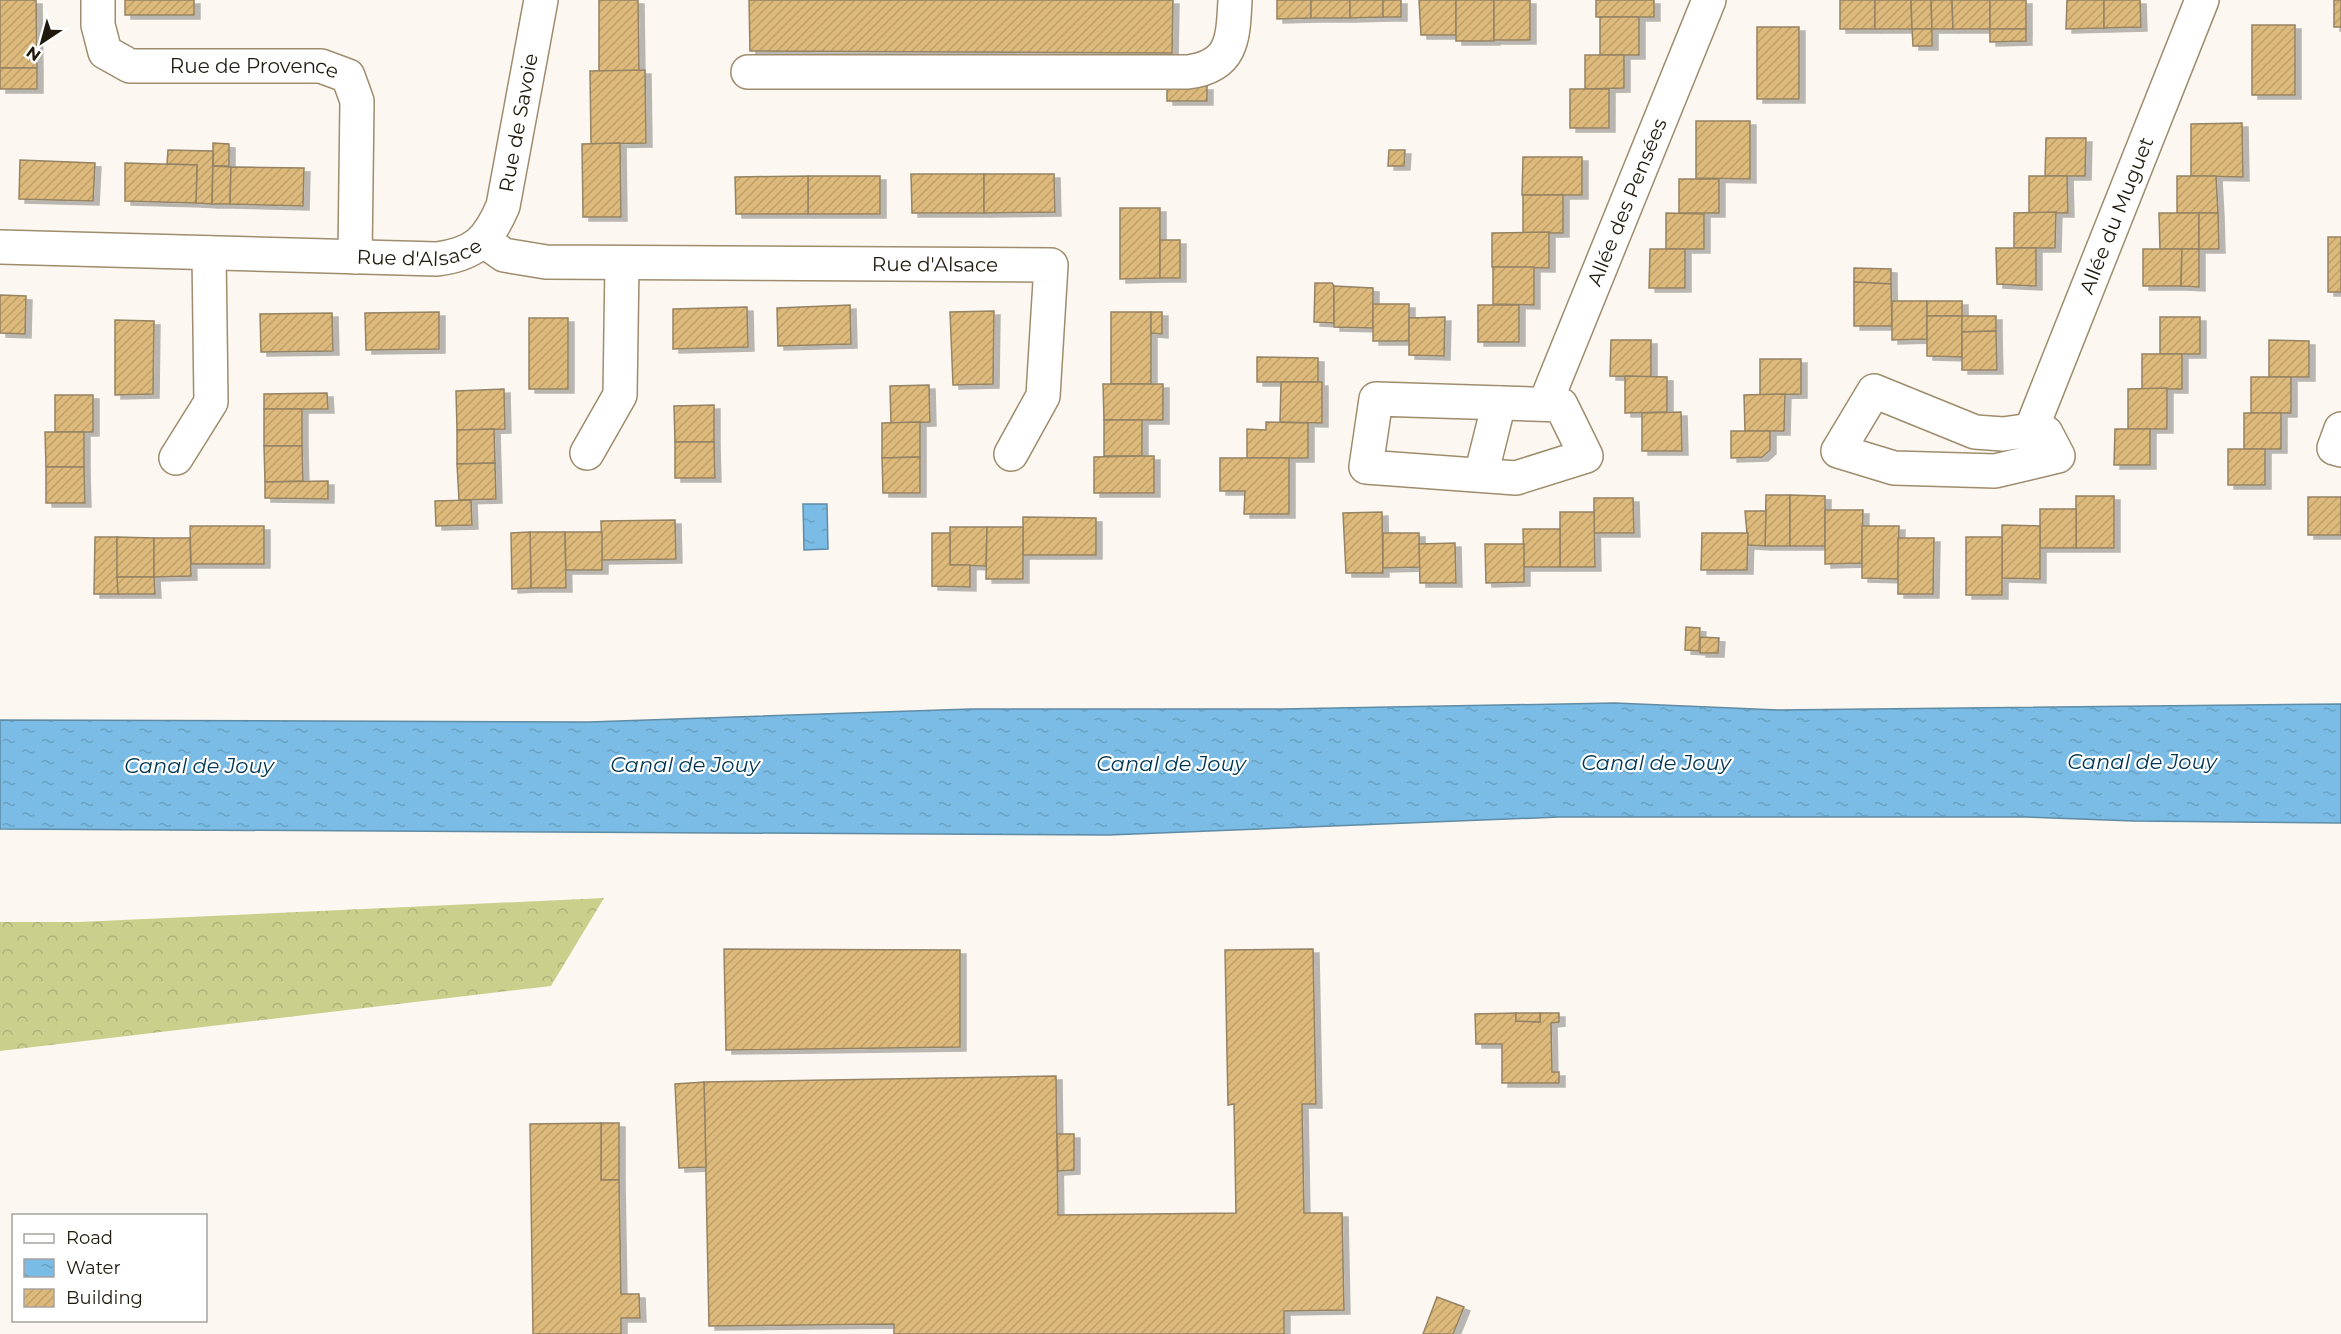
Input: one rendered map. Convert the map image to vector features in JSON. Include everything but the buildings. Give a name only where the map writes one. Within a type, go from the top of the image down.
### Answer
[{"type":"street","name":"Rue de Provence","points":[[98,0],[98,25],[105,52],[130,66],[321,66],[348,76],[357,101],[355,257]]},
{"type":"street","name":"Rue de Savoie","points":[[484,240],[495,225],[503,206],[542,0]]},
{"type":"street","points":[[748,72],[1204,70],[1226,54],[1233,40],[1235,0]]},
{"type":"street","name":"Allée des Pensées","points":[[1545,404],[1709,0]]},
{"type":"street","name":"Allée du Muguet","points":[[2031,430],[2202,0]]},
{"type":"street","name":"Rue d'Alsace","points":[[0,247],[437,259],[469,252],[484,240],[504,255],[522,259],[622,264],[1051,265],[1043,396],[1011,454]]},
{"type":"street","points":[[176,458],[211,402],[209,253]]},
{"type":"street","points":[[586,453],[620,395],[622,264]]},
{"type":"street","points":[[1874,391],[1975,432],[2003,434],[2031,430],[2046,433],[2058,456],[1995,471],[1894,468],[1838,451],[1874,391]]},
{"type":"street","points":[[1376,399],[1499,403],[1561,405],[1586,456],[1516,478],[1366,467],[1376,399]]},
{"type":"street","points":[[1481,475],[1499,403]]},
{"type":"street","points":[[2341,429],[2334,448],[2341,450]]},
{"type":"green space","points":[[604,898],[551,986],[0,1051],[0,922],[78,922]]},
{"type":"water","points":[[803,504],[827,504],[828,549],[804,550]]},
{"type":"water","name":"Canal de Jouy","points":[[1615,703],[1778,710],[2341,704],[2341,823],[2134,821],[2025,817],[1559,817],[1109,835],[0,829],[0,720],[589,722],[971,709],[1282,709]]}]
